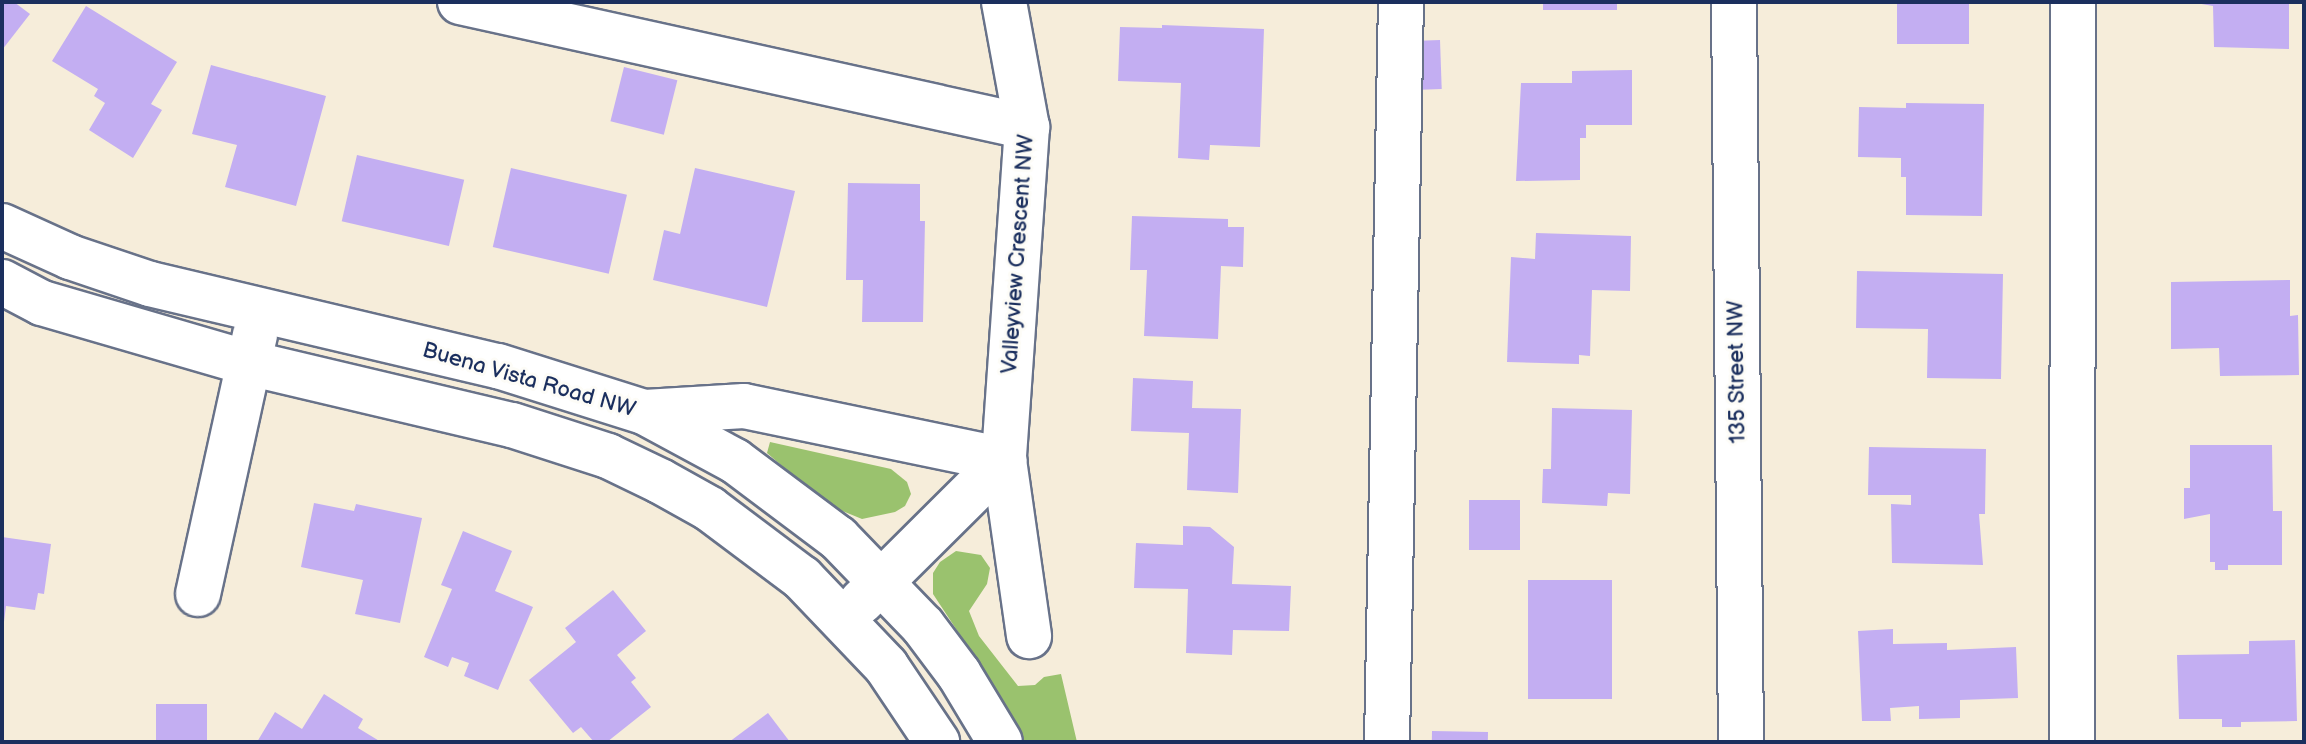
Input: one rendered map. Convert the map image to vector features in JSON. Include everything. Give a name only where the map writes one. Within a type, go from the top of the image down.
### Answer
[{"type":"street","points":[[460,2],[1027,127]]},
{"type":"street","name":"Valleyview Crescent NW","points":[[1004,2],[1027,127],[1004,460],[1029,636]]},
{"type":"street","points":[[1387,742],[1401,2]]},
{"type":"street","name":"135 Street NW","points":[[1734,2],[1741,742]]},
{"type":"street","points":[[2072,742],[2073,2]]},
{"type":"street","name":"Buena Vista Road NW","points":[[2,226],[110,271],[260,312],[498,366],[644,412],[735,461],[788,497],[885,582],[959,674],[1000,742]]},
{"type":"street","points":[[2,282],[42,303],[249,363],[512,425],[608,456],[710,509],[768,551],[843,618],[886,666],[937,742]]},
{"type":"street","points":[[198,594],[260,312]]},
{"type":"street","points":[[644,412],[744,406],[1004,460]]},
{"type":"street","points":[[843,618],[885,582],[1004,460]]},
{"type":"green space","points":[[770,442],[891,469],[907,482],[911,494],[905,506],[895,512],[862,519],[840,510],[789,472],[767,453]]},
{"type":"green space","points":[[956,551],[981,555],[990,568],[987,584],[969,611],[979,636],[1018,686],[1035,685],[1044,677],[1061,674],[1077,742],[1024,742],[993,685],[933,594],[933,573],[940,562]]},
{"type":"building","points":[[2,2],[14,2],[30,14],[2,50]]},
{"type":"building","points":[[1543,2],[1617,2],[1617,10],[1543,10]]},
{"type":"building","points":[[1897,2],[1969,2],[1969,44],[1897,44]]},
{"type":"building","points":[[2190,2],[2289,2],[2289,49],[2214,47],[2213,6]]},
{"type":"building","points":[[86,6],[177,62],[151,104],[162,110],[133,158],[89,130],[105,103],[94,96],[98,89],[52,61]]},
{"type":"building","points":[[1162,25],[1264,29],[1260,147],[1210,145],[1209,160],[1178,158],[1181,83],[1118,81],[1120,27],[1162,28]]},
{"type":"building","points":[[1440,40],[1442,89],[1407,90],[1405,41]]},
{"type":"building","points":[[211,65],[326,96],[296,206],[225,187],[237,145],[192,134]]},
{"type":"building","points":[[624,67],[677,80],[664,135],[610,121]]},
{"type":"building","points":[[1632,70],[1632,125],[1586,125],[1586,138],[1580,138],[1580,180],[1516,181],[1521,83],[1572,83],[1572,71]]},
{"type":"building","points":[[1906,103],[1984,104],[1982,216],[1906,215],[1906,177],[1901,177],[1901,158],[1858,157],[1859,107],[1906,108]]},
{"type":"building","points":[[357,155],[464,180],[449,246],[342,221]]},
{"type":"building","points":[[511,168],[627,195],[609,274],[493,247]]},
{"type":"building","points":[[695,168],[795,191],[767,307],[653,280],[664,230],[680,234]]},
{"type":"building","points":[[848,183],[920,184],[920,221],[925,221],[923,322],[862,322],[863,280],[846,280]]},
{"type":"building","points":[[1132,216],[1228,219],[1228,227],[1244,227],[1243,267],[1221,266],[1218,339],[1144,336],[1147,270],[1130,270]]},
{"type":"building","points":[[1536,233],[1631,236],[1630,291],[1592,290],[1590,356],[1579,355],[1579,364],[1507,362],[1511,257],[1535,259]]},
{"type":"building","points":[[1857,271],[2003,274],[2001,379],[1927,378],[1928,329],[1856,328]]},
{"type":"building","points":[[2290,280],[2290,316],[2298,315],[2299,375],[2220,376],[2219,348],[2171,349],[2171,282]]},
{"type":"building","points":[[1133,378],[1193,381],[1192,408],[1241,409],[1238,493],[1187,490],[1189,433],[1131,431]]},
{"type":"building","points":[[1552,408],[1632,410],[1630,494],[1608,493],[1607,506],[1542,503],[1543,469],[1551,469]]},
{"type":"building","points":[[2190,445],[2272,445],[2273,511],[2282,511],[2282,565],[2228,565],[2228,570],[2215,570],[2215,562],[2210,562],[2210,514],[2184,519],[2184,488],[2190,488]]},
{"type":"building","points":[[1869,447],[1986,449],[1985,514],[1979,514],[1983,565],[1892,563],[1891,504],[1911,505],[1911,495],[1868,495]]},
{"type":"building","points":[[1469,500],[1520,500],[1520,550],[1469,550]]},
{"type":"building","points":[[314,503],[354,511],[356,504],[422,518],[400,623],[355,614],[363,580],[301,567]]},
{"type":"building","points":[[1183,526],[1210,527],[1234,547],[1232,584],[1291,586],[1289,631],[1233,630],[1232,655],[1186,653],[1188,589],[1134,588],[1136,543],[1183,545]]},
{"type":"building","points":[[463,531],[512,551],[495,591],[533,607],[498,690],[464,676],[469,663],[452,657],[448,667],[424,657],[452,589],[441,585]]},
{"type":"building","points":[[2,537],[51,544],[44,594],[38,593],[35,610],[6,606],[4,622]]},
{"type":"building","points":[[1528,580],[1612,580],[1612,699],[1528,699]]},
{"type":"building","points":[[613,590],[646,631],[617,655],[636,678],[631,682],[651,707],[607,742],[594,742],[581,727],[573,733],[529,680],[576,642],[565,628]]},
{"type":"building","points":[[1893,629],[1893,644],[1947,643],[1947,650],[2016,647],[2018,698],[1960,700],[1960,718],[1919,719],[1919,706],[1890,708],[1891,721],[1862,721],[1858,631]]},
{"type":"building","points":[[2295,640],[2297,721],[2241,722],[2241,727],[2222,727],[2222,719],[2179,719],[2177,655],[2249,654],[2249,641]]},
{"type":"building","points":[[324,694],[363,719],[358,728],[381,742],[257,742],[275,712],[302,729]]},
{"type":"building","points":[[156,704],[207,704],[207,742],[156,742]]},
{"type":"building","points":[[768,713],[790,742],[729,742]]},
{"type":"building","points":[[1432,731],[1488,732],[1488,742],[1432,742]]}]
